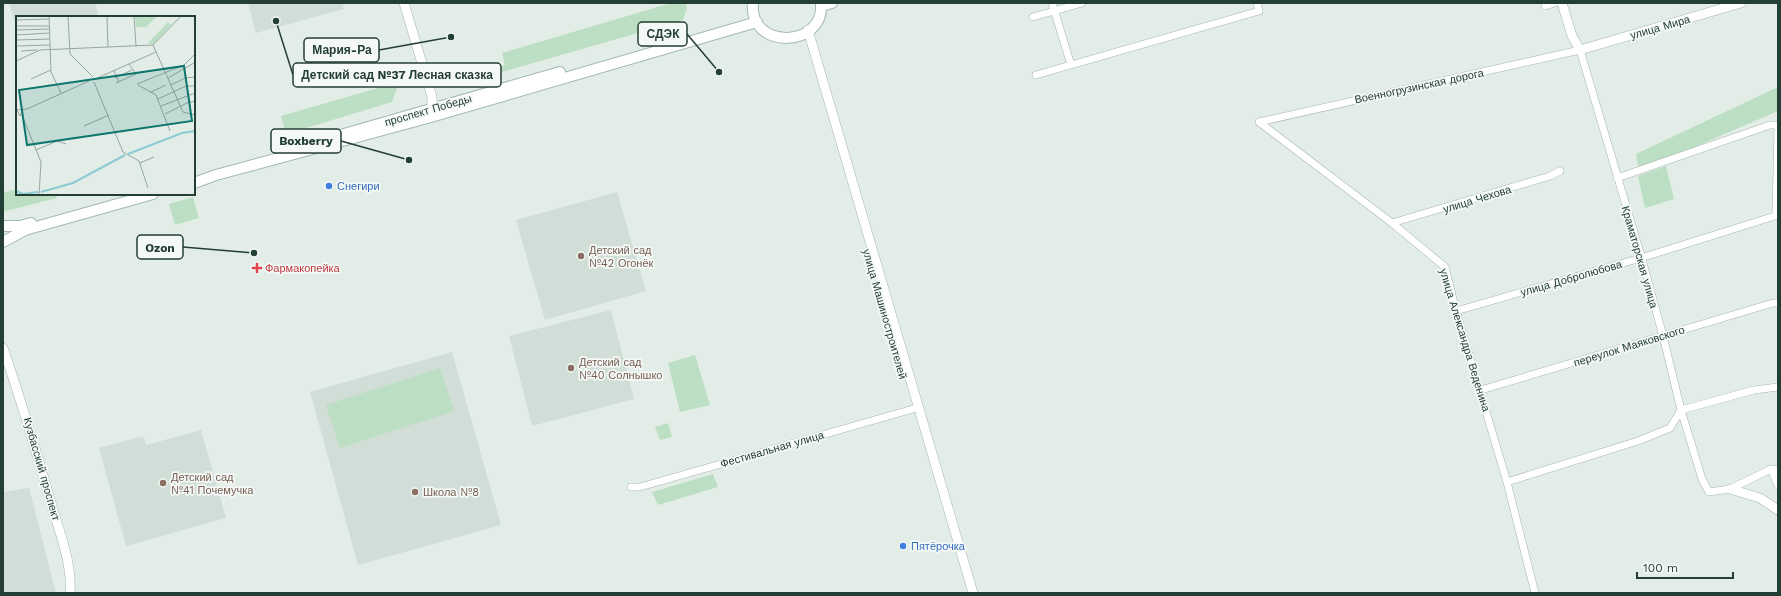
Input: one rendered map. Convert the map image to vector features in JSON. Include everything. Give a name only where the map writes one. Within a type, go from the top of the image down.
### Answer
[{"type":"main road","points":[[752,3],[756,20],[767,33],[775,37],[785,39],[795,38],[806,32],[814,25],[819,16],[821,5],[832,3]]},
{"type":"main road","name":"проспект Победы","points":[[195,176],[756,20]]},
{"type":"main road","points":[[195,183],[216,175],[432,117],[756,20]]},
{"type":"main road","points":[[3,226],[20,226],[50,220],[131,195]]},
{"type":"main road","points":[[3,242],[25,230],[149,195]]},
{"type":"street","points":[[404,3],[432,97],[432,109]]},
{"type":"street","points":[[1052,3],[1071,65]]},
{"type":"street","points":[[1033,17],[1082,3]]},
{"type":"street","points":[[1036,75],[1259,11],[1257,3]]},
{"type":"street","points":[[1545,6],[1555,3]]},
{"type":"street","name":"Краматорская улица","points":[[1562,3],[1572,36],[1580,50],[1641,258],[1663,336],[1681,410],[1702,480],[1709,492],[1730,489]]},
{"type":"street","name":"улица Мира","points":[[1580,50],[1741,3]]},
{"type":"street","points":[[806,32],[973,593]]},
{"type":"street","name":"улица Машиностроителей","points":[[806,32],[967,593]]},
{"type":"street","name":"Военногрузинская дорога","points":[[1259,122],[1580,50]]},
{"type":"street","name":"улица Александра Веденина","points":[[1259,122],[1392,223],[1445,267],[1456,311],[1481,390],[1507,482],[1535,593]]},
{"type":"street","points":[[1617,178],[1770,125],[1778,125],[1777,215]]},
{"type":"street","name":"улица Чехова","points":[[1392,223],[1550,176],[1560,171]]},
{"type":"street","name":"улица Добролюбова","points":[[1456,311],[1641,258],[1777,215]]},
{"type":"street","name":"переулок Маяковского","points":[[1481,390],[1773,303],[1778,303]]},
{"type":"street","name":"Кузбасский проспект","points":[[3,348],[21,400],[60,532],[72,581],[70,593]]},
{"type":"street","points":[[1507,482],[1638,441],[1670,428],[1681,410],[1754,390],[1778,388]]},
{"type":"street","name":"Фестивальная улица","points":[[631,487],[640,487],[913,408]]},
{"type":"street","points":[[1730,489],[1775,470],[1778,484]]},
{"type":"street","points":[[1730,489],[1760,498],[1778,508]]},
{"type":"shaded area","points":[[9,3],[95,3],[99,16],[16,16],[16,28]]},
{"type":"shaded area","points":[[248,3],[342,3],[344,9],[256,33]]},
{"type":"shaded area","name":"Детский сад №42 Огонёк","points":[[617,192],[646,291],[545,320],[516,220]]},
{"type":"shaded area","name":"Детский сад №40 Солнышко","points":[[611,310],[634,399],[532,426],[509,336]]},
{"type":"shaded area","name":"Школа №8","points":[[452,352],[501,525],[358,565],[310,392]]},
{"type":"shaded area","name":"Детский сад №41 Почемучка","points":[[201,430],[226,518],[126,546],[99,448],[143,436],[146,445]]},
{"type":"shaded area","points":[[29,488],[56,593],[3,593],[3,492]]},
{"type":"green space","points":[[671,3],[686,3],[687,8],[683,20],[453,86],[451,80],[505,65],[502,53]]},
{"type":"green space","points":[[399,82],[392,102],[286,134],[281,116]]},
{"type":"green space","points":[[1778,87],[1778,111],[1639,171],[1636,154]]},
{"type":"green space","points":[[1666,166],[1674,199],[1645,208],[1638,176]]},
{"type":"green space","points":[[16,189],[16,195],[56,195],[57,198],[6,211],[3,210],[3,193]]},
{"type":"green space","points":[[193,197],[199,218],[175,225],[169,204]]},
{"type":"green space","points":[[695,355],[710,405],[680,412],[668,363]]},
{"type":"green space","points":[[440,368],[454,411],[340,448],[326,405]]},
{"type":"green space","points":[[668,423],[672,437],[660,440],[655,427]]},
{"type":"green space","points":[[713,474],[718,487],[658,505],[652,492]]},
{"type":"place","name":"Детский сад №37 Лесная сказка","points":[[276,21]]},
{"type":"place","name":"Мария-Ра","points":[[451,37]]},
{"type":"place","name":"СДЭК","points":[[719,72]]},
{"type":"place","name":"Boxberry","points":[[409,160]]},
{"type":"place","name":"Снегири","points":[[329,186]]},
{"type":"place","name":"Ozon","points":[[254,253]]},
{"type":"place","name":"Детский сад №42 Огонёк","points":[[581,256]]},
{"type":"place","name":"Фармакопейка","points":[[257,268]]},
{"type":"place","name":"Детский сад №40 Солнышко","points":[[571,368]]},
{"type":"place","name":"Детский сад №41 Почемучка","points":[[163,483]]},
{"type":"place","name":"Школа №8","points":[[415,492]]},
{"type":"place","name":"Пятёрочка","points":[[903,546]]}]
